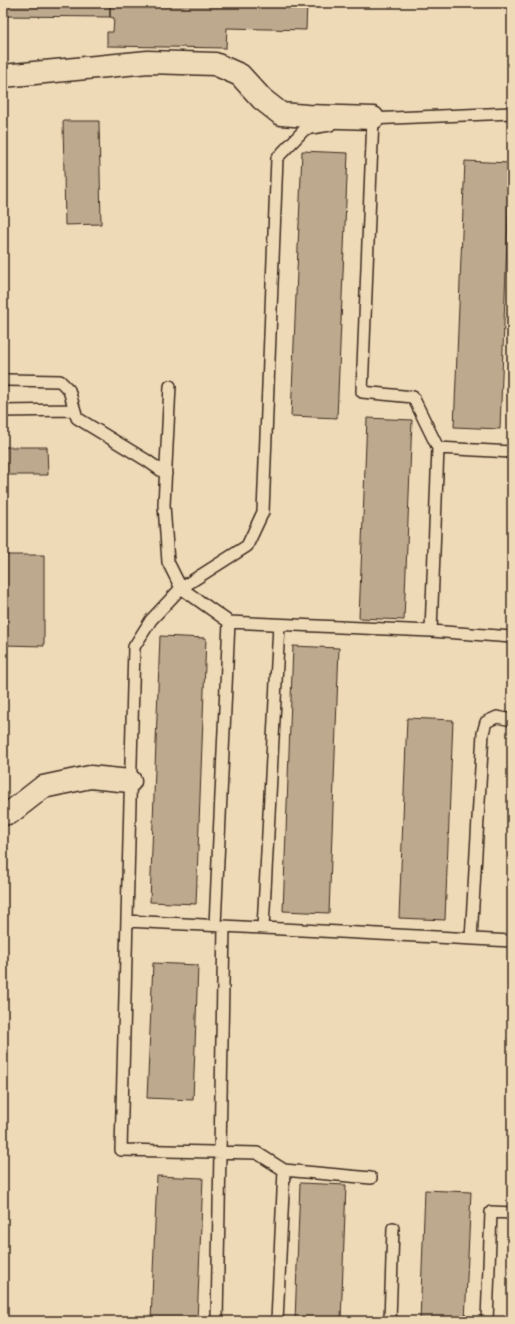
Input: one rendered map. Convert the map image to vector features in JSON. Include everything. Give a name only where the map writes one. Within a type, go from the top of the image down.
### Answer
[{"type":"street","points":[[3,76],[148,62],[215,64],[240,75],[262,99],[281,114],[373,118]]},
{"type":"street","points":[[3,814],[11,812],[43,787],[90,776],[130,781]]},
{"type":"lane","points":[[371,1178],[284,1170],[257,1153],[121,1150],[134,647],[151,620],[181,588],[247,546],[263,512],[277,158],[306,129],[373,118],[512,113]]},
{"type":"lane","points":[[373,118],[362,392],[413,397],[438,448],[431,631]]},
{"type":"lane","points":[[7,380],[60,381],[69,390],[77,418],[166,474]]},
{"type":"lane","points":[[170,386],[164,505],[168,562],[181,588],[229,622],[431,631],[512,637]]},
{"type":"lane","points":[[3,411],[74,410]]},
{"type":"lane","points":[[438,448],[512,452]]},
{"type":"lane","points":[[217,1321],[220,1152],[220,926],[229,622]]},
{"type":"lane","points":[[263,928],[279,625]]},
{"type":"lane","points":[[471,939],[483,733],[486,722],[497,717],[512,720]]},
{"type":"lane","points":[[127,921],[512,940]]},
{"type":"lane","points":[[277,1321],[284,1170]]},
{"type":"lane","points":[[487,1321],[491,1212],[512,1212]]},
{"type":"lane","points":[[390,1321],[393,1228]]},
{"type":"building","points":[[3,3],[110,3],[110,17],[3,16]]},
{"type":"building","points":[[110,3],[307,3],[306,30],[227,28],[226,48],[107,46],[107,32],[113,32],[114,18],[110,17]]},
{"type":"building","points":[[63,121],[99,121],[101,224],[65,225]]},
{"type":"building","points":[[302,151],[348,153],[337,418],[291,416]]},
{"type":"building","points":[[465,161],[510,163],[500,429],[454,427]]},
{"type":"building","points":[[367,418],[412,420],[404,620],[359,618]]},
{"type":"building","points":[[3,447],[47,447],[48,475],[3,475]]},
{"type":"building","points":[[3,555],[44,555],[44,646],[3,645]]},
{"type":"building","points":[[160,636],[206,638],[196,904],[150,902]]},
{"type":"building","points":[[293,646],[339,648],[329,913],[283,911]]},
{"type":"building","points":[[407,718],[453,720],[445,920],[399,918]]},
{"type":"building","points":[[153,963],[198,965],[193,1100],[147,1098]]},
{"type":"building","points":[[157,1176],[203,1178],[197,1321],[151,1321]]},
{"type":"building","points":[[300,1183],[346,1185],[341,1321],[295,1321]]},
{"type":"building","points":[[425,1190],[471,1192],[465,1321],[420,1321]]}]
